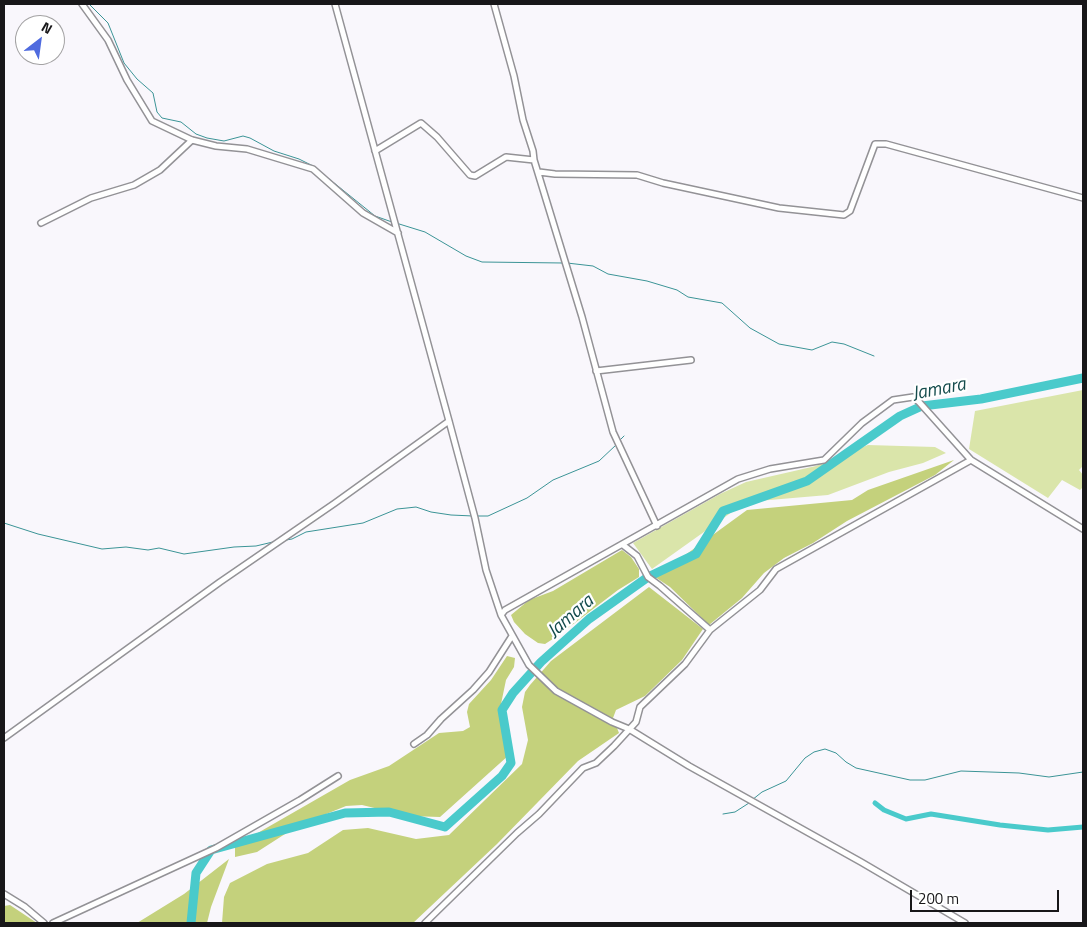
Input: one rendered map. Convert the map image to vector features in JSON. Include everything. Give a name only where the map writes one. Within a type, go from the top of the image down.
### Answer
[{"type":"street","points":[[82,4],[108,40],[127,80],[152,121],[192,140],[216,146],[247,148],[313,169],[362,213],[398,233]]},
{"type":"street","points":[[335,4],[475,518],[486,570],[500,615],[529,665],[556,691],[612,722],[629,729],[689,766],[862,862],[964,923]]},
{"type":"street","points":[[494,4],[534,160],[613,432],[657,526]]},
{"type":"street","points":[[375,151],[421,123],[437,137],[470,175],[474,176],[506,157],[534,160]]},
{"type":"street","points":[[40,223],[91,198],[134,186],[160,170],[192,140]]},
{"type":"street","points":[[539,172],[554,174],[637,175],[663,183],[779,208],[844,215],[850,211],[875,144],[886,144],[1083,198]]},
{"type":"street","points":[[596,371],[692,360]]},
{"type":"street","points":[[500,615],[505,610],[738,479],[770,469],[824,460],[862,423],[893,400],[913,397],[920,402],[971,460],[1083,529]]},
{"type":"street","points":[[4,738],[220,582],[335,503],[449,421]]},
{"type":"street","points":[[425,923],[539,814],[583,768],[596,763],[614,746],[636,722],[640,707],[685,664],[710,630],[760,590],[776,569],[971,460]]},
{"type":"street","points":[[623,545],[637,556],[648,578],[660,586],[710,630]]},
{"type":"street","points":[[414,744],[427,735],[441,719],[473,690],[489,672],[512,636]]},
{"type":"street","points":[[53,923],[216,848],[338,776]]},
{"type":"street","points":[[4,894],[25,907],[44,923]]},
{"type":"green space","points":[[1083,390],[1083,466],[1079,470],[1083,475],[1083,487],[1080,490],[1062,480],[1048,498],[969,449],[975,411]]},
{"type":"green space","points":[[868,445],[935,447],[946,453],[923,463],[889,472],[828,495],[746,502],[652,569],[633,543],[720,494],[746,482],[816,466]]},
{"type":"green space","points":[[954,460],[935,475],[847,521],[813,543],[784,558],[764,573],[742,598],[709,625],[670,587],[655,577],[747,510],[852,500],[868,490]]},
{"type":"green space","points":[[622,550],[631,557],[639,569],[639,577],[618,590],[559,635],[545,644],[538,643],[525,634],[514,622],[511,615],[529,600],[553,591]]},
{"type":"green space","points":[[649,587],[703,629],[682,660],[645,696],[616,710],[613,718],[619,733],[578,761],[497,844],[413,923],[222,923],[224,897],[230,883],[267,864],[308,853],[343,830],[368,828],[416,839],[449,835],[522,764],[528,740],[522,707],[525,692],[530,685],[551,661]]},
{"type":"green space","points":[[507,656],[515,658],[514,667],[506,680],[501,704],[504,738],[509,755],[440,817],[408,816],[362,805],[346,806],[299,825],[257,852],[235,857],[235,846],[350,780],[389,766],[439,733],[463,731],[470,727],[467,712],[469,704],[491,680]]},
{"type":"green space","points":[[229,859],[207,923],[137,923],[184,894]]},
{"type":"green space","points":[[10,905],[37,923],[4,923],[4,906]]},
{"type":"waterway","points":[[89,4],[108,23],[124,63],[137,79],[153,93],[157,112],[162,118],[181,122],[196,134],[207,138],[224,141],[243,136],[274,151],[299,159],[313,166],[375,216],[392,222]]},
{"type":"waterway","points":[[396,223],[425,232],[466,256],[482,262],[563,263]]},
{"type":"waterway","points":[[567,263],[593,266],[608,274],[647,281],[677,290],[688,297],[722,303],[750,328],[779,344],[812,350],[832,342],[844,344],[874,356]]},
{"type":"waterway","name":"Jamara","points":[[191,923],[196,873],[211,850],[345,813],[389,812],[445,827],[502,776],[511,763],[502,710],[513,693],[541,662],[589,619],[648,577],[696,554],[723,511],[807,481],[900,416],[922,406],[981,399],[1083,378]]},
{"type":"waterway","points":[[620,440],[624,436]]},
{"type":"waterway","points":[[477,516],[488,516],[527,498],[553,480],[599,461],[616,445]]},
{"type":"waterway","points":[[286,540],[306,532],[363,523],[397,509],[416,507],[431,512],[473,516]]},
{"type":"waterway","points":[[4,523],[38,534],[102,549],[126,547],[148,550],[159,548],[184,554],[256,546],[277,541]]},
{"type":"waterway","points":[[752,800],[762,792],[786,781],[805,758],[814,752],[825,749],[836,753],[856,768],[910,780],[925,780],[961,771],[1019,773],[1049,777],[1083,772]]},
{"type":"waterway","points":[[723,814],[735,812],[749,803]]},
{"type":"waterway","points":[[875,803],[884,810],[906,819],[931,814],[1000,825],[1048,830],[1083,827]]}]
